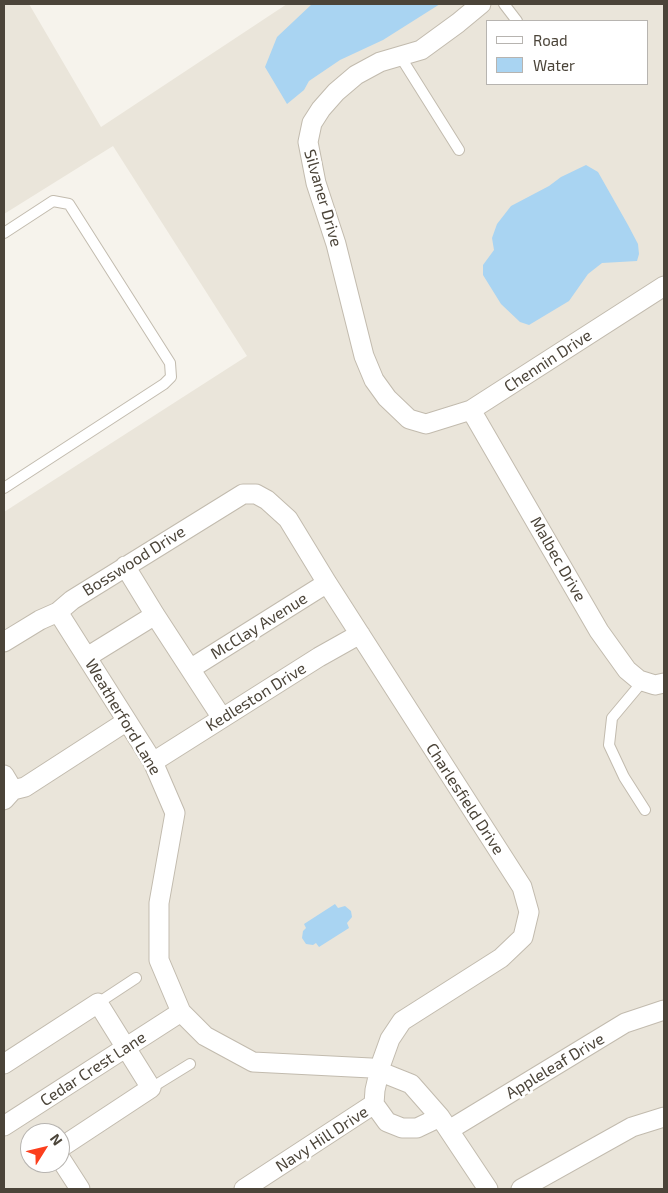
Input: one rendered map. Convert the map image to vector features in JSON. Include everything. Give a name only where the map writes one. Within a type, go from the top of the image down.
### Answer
[{"type":"street","name":"Silvaner Drive","points":[[426,424],[409,419],[387,398],[374,380],[364,356],[336,244],[316,183],[308,142],[312,123],[321,109],[336,92],[356,75],[380,62],[422,50],[481,4]]},
{"type":"street","name":"Chennin Drive","points":[[426,424],[471,410],[664,286]]},
{"type":"street","name":"Malbec Drive","points":[[471,410],[599,631],[627,670],[643,681]]},
{"type":"street","name":"Bosswood Drive","points":[[4,642],[40,620],[58,612],[72,600],[125,566],[243,494],[256,494],[267,500]]},
{"type":"street","name":"Charlesfield Drive","points":[[267,500],[288,519],[522,887],[529,912],[523,937],[501,958],[402,1021],[390,1039],[379,1071]]},
{"type":"street","points":[[125,566],[222,718]]},
{"type":"street","name":"McClay Avenue","points":[[190,669],[327,583]]},
{"type":"street","name":"Weatherford Lane","points":[[58,612],[153,762],[175,813],[159,903],[160,960],[181,1012],[205,1036],[253,1062],[370,1068],[411,1084],[445,1123],[488,1189]]},
{"type":"street","points":[[87,657],[155,615]]},
{"type":"street","name":"Kedleston Drive","points":[[153,762],[319,657],[360,634]]},
{"type":"street","points":[[643,681],[655,685],[664,683]]},
{"type":"street","points":[[7,788],[25,787],[127,721]]},
{"type":"street","points":[[4,1064],[98,1003],[151,1088],[70,1141]]},
{"type":"street","name":"Appleleaf Drive","points":[[445,1123],[624,1023],[664,1010]]},
{"type":"street","name":"Cedar Crest Lane","points":[[4,1126],[181,1012]]},
{"type":"street","name":"Navy Hill Drive","points":[[379,1071],[374,1104],[387,1122],[402,1128],[418,1128],[445,1123]]},
{"type":"street","name":"Navy Hill Drive","points":[[244,1189],[374,1104]]},
{"type":"street","points":[[521,1189],[632,1127],[664,1117]]},
{"type":"street","points":[[70,1173],[80,1189]]},
{"type":"lane","points":[[504,4],[516,20]]},
{"type":"lane","points":[[400,56],[459,150]]},
{"type":"lane","points":[[4,233],[53,201],[69,204],[170,363],[171,377],[164,384],[4,488]]},
{"type":"lane","points":[[643,681],[612,718],[609,745],[624,777],[645,810]]},
{"type":"lane","points":[[98,1003],[136,978]]},
{"type":"lane","points":[[151,1088],[190,1064]]},
{"type":"shaded area","points":[[4,4],[29,4],[101,127],[287,4],[664,4],[664,1189],[4,1189],[4,512],[247,356],[113,146],[4,214]]},
{"type":"water","points":[[312,4],[440,4],[383,40],[340,60],[309,81],[304,90],[287,104],[265,67],[277,37]]},
{"type":"water","points":[[586,165],[598,172],[628,225],[638,244],[639,254],[637,261],[602,263],[588,274],[569,301],[529,325],[520,322],[501,304],[483,275],[483,265],[494,250],[492,238],[497,224],[511,206]]},
{"type":"water","points":[[335,904],[338,908],[345,906],[351,911],[352,917],[347,923],[349,928],[319,947],[316,943],[313,945],[306,944],[302,938],[303,931],[306,928],[304,924]]}]
